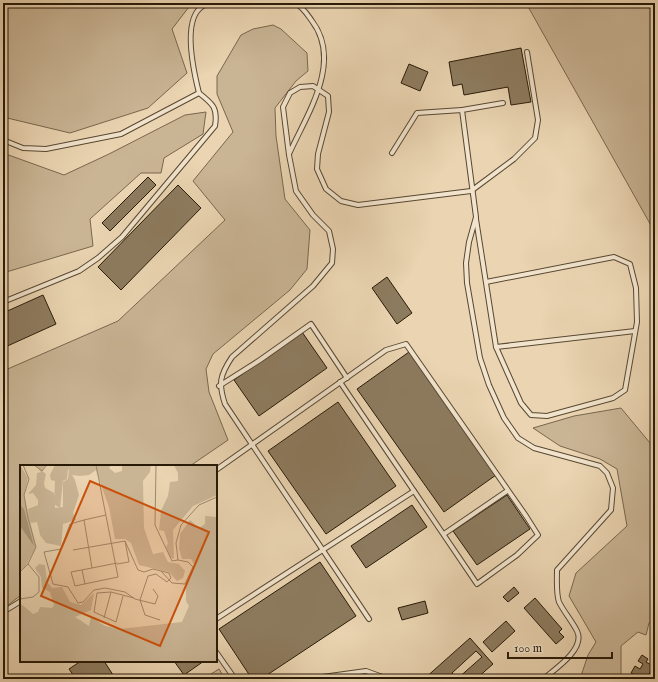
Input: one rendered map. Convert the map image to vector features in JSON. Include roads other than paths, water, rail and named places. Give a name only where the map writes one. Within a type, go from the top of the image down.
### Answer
[{"type":"lane","points":[[3,302],[79,270],[98,258],[122,237],[216,126],[217,116],[213,104],[200,92],[193,62],[191,35],[194,16],[203,5],[215,3]]},
{"type":"lane","points":[[289,155],[319,89],[324,73],[323,44],[315,24],[301,6],[295,3]]},
{"type":"lane","points":[[369,619],[323,548],[225,404],[219,386],[225,368],[232,357],[313,286],[332,263],[333,248],[329,231],[300,198],[296,191],[289,155],[283,107],[290,93],[300,87],[312,86],[328,96],[329,112],[318,154],[317,169],[326,189],[341,201],[358,205],[471,191],[514,159],[535,138],[538,120],[527,52]]},
{"type":"lane","points":[[3,140],[23,148],[46,149],[121,134],[200,92]]},
{"type":"lane","points":[[392,153],[417,113],[462,110],[503,102]]},
{"type":"lane","points":[[462,110],[471,191],[496,347],[521,403],[531,415],[546,416],[613,398],[625,390],[635,331],[636,288],[630,264],[614,257],[486,282]]},
{"type":"lane","points":[[476,217],[468,242],[466,263],[467,283],[480,358],[489,385],[504,418],[518,438],[534,448],[600,466],[607,473],[614,488],[611,510],[557,570],[559,601],[578,633],[578,640],[575,649],[568,658],[543,679]]},
{"type":"lane","points":[[219,386],[260,360],[311,324],[347,378]]},
{"type":"lane","points":[[496,347],[635,331]]},
{"type":"lane","points":[[217,469],[340,382],[386,350],[406,344],[538,535],[517,555],[477,584],[340,382]]},
{"type":"lane","points":[[217,618],[323,548],[414,491]]},
{"type":"lane","points":[[444,534],[508,491]]},
{"type":"lane","points":[[3,612],[20,602]]},
{"type":"lane","points":[[217,653],[235,679]]},
{"type":"lane","points":[[308,679],[366,671],[388,679]]}]
